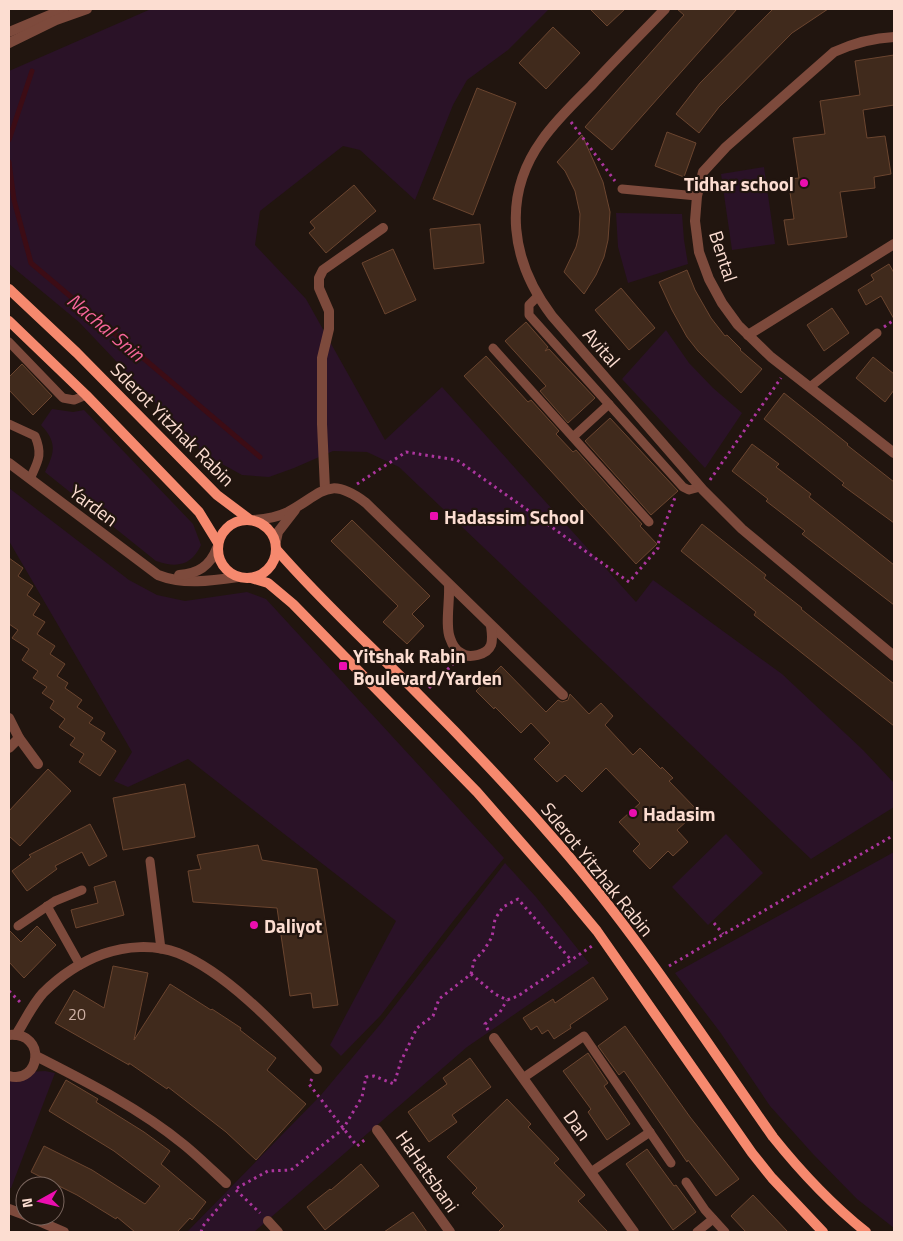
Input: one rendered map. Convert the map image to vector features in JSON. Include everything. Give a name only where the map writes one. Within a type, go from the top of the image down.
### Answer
[{"type":"main road","name":"Sderot Yitzhak Rabin","points":[[9,289],[77,353],[217,495],[252,519]]},
{"type":"main road","points":[[9,321],[86,395],[199,512],[218,545],[219,558],[229,572],[238,577],[251,578],[268,583],[279,591],[477,792],[539,862],[602,939],[752,1153],[772,1178],[824,1232]]},
{"type":"main road","points":[[218,545],[225,529],[234,522],[252,519],[264,524],[272,532],[276,545],[272,564],[266,572],[251,578]]},
{"type":"main road","name":"Sderot Yitzhak Rabin","points":[[276,545],[304,580],[421,696],[496,774],[582,871],[618,916],[773,1137],[792,1161],[841,1213],[866,1232]]},
{"type":"street","points":[[9,32],[64,9]]},
{"type":"street","points":[[9,43],[56,20],[87,9]]},
{"type":"street","name":"Avital","points":[[665,9],[564,114],[542,140],[526,169],[516,197],[515,228],[529,279],[537,297],[552,316],[697,489],[894,656]]},
{"type":"street","name":"Bental","points":[[894,37],[870,39],[834,52],[820,62],[726,147],[703,172],[696,196],[695,221],[699,252],[709,280],[722,303],[738,325],[787,370],[894,453]]},
{"type":"street","points":[[324,489],[322,358],[329,329],[329,311],[319,288],[319,278],[324,270],[383,228]]},
{"type":"street","points":[[748,335],[894,244]]},
{"type":"street","name":"Yarden","points":[[9,463],[158,575],[169,579],[199,582],[238,577]]},
{"type":"street","points":[[252,519],[267,519],[286,513],[324,489],[340,488],[354,494],[366,503],[563,695]]},
{"type":"street","points":[[276,545],[278,532],[299,505]]},
{"type":"street","points":[[158,575],[189,575],[197,572],[213,558],[218,545]]},
{"type":"street","points":[[449,585],[447,624],[449,636],[454,647],[462,655],[474,656],[486,652],[491,646],[491,626]]},
{"type":"street","points":[[9,718],[19,738],[38,764]]},
{"type":"street","points":[[9,748],[19,738]]},
{"type":"street","points":[[9,1076],[25,1074],[31,1070],[34,1064],[36,1056],[33,1044],[28,1039],[12,1035],[42,994],[63,976],[90,959],[117,949],[149,947],[177,952],[205,966],[275,1025],[317,1069]]},
{"type":"street","name":"Dan","points":[[494,1038],[634,1232]]},
{"type":"street","points":[[36,1056],[100,1089],[138,1113],[182,1144],[226,1182]]},
{"type":"street","name":"HaHatsbani","points":[[377,1130],[450,1232]]},
{"type":"street","points":[[268,1221],[278,1232]]},
{"type":"street","points":[[50,1226],[64,1232]]},
{"type":"lane","points":[[622,189],[696,196]]},
{"type":"lane","points":[[537,297],[529,305],[530,315],[683,487],[697,489]]},
{"type":"lane","points":[[810,388],[877,333]]},
{"type":"lane","points":[[9,342],[63,398],[74,400],[86,395]]},
{"type":"lane","points":[[493,348],[649,522]]},
{"type":"lane","points":[[573,437],[609,404]]},
{"type":"lane","points":[[9,424],[35,436],[40,457],[30,479]]},
{"type":"lane","points":[[150,862],[161,949]]},
{"type":"lane","points":[[18,926],[47,906],[82,890]]},
{"type":"lane","points":[[47,906],[80,965]]},
{"type":"lane","points":[[523,1078],[584,1036],[671,1163]]},
{"type":"lane","points":[[590,1172],[650,1132]]},
{"type":"lane","points":[[686,1182],[725,1232]]},
{"type":"lane","points":[[697,1232],[713,1219]]},
{"type":"path","points":[[564,114],[622,189]]},
{"type":"path","points":[[346,491],[406,452],[457,460],[629,582],[658,548],[659,539],[678,491],[697,489],[787,370]]},
{"type":"path","points":[[421,696],[462,655]]},
{"type":"path","points":[[658,972],[894,835]]},
{"type":"path","points":[[201,1232],[203,1226],[235,1189],[268,1171],[291,1170],[343,1129],[362,1097],[366,1077],[374,1076],[394,1084],[401,1061],[417,1028],[433,1016],[439,1000],[471,974],[474,961],[492,937],[495,919],[503,907],[518,899],[571,960]]},
{"type":"path","points":[[714,923],[724,934]]},
{"type":"path","points":[[494,1038],[485,1024],[500,1012],[507,1000],[518,996],[602,939]]},
{"type":"path","points":[[471,974],[495,994],[507,1000]]},
{"type":"path","points":[[317,1069],[309,1084],[357,1146],[377,1130]]},
{"type":"path","points":[[226,1182],[268,1221]]},
{"type":"shaded area","points":[[151,9],[549,9],[508,50],[467,80],[453,105],[415,200],[360,150],[343,146],[260,211],[255,245],[306,299],[385,440],[442,387],[636,602],[653,580],[782,674],[863,750],[894,783],[894,807],[811,859],[399,467],[367,452],[333,451],[269,477],[242,475],[204,454],[79,322],[9,264],[9,71]]},
{"type":"shaded area","points":[[764,167],[775,244],[732,250],[721,174]]},
{"type":"shaded area","points":[[616,213],[682,214],[688,264],[628,283],[618,247]]},
{"type":"shaded area","points":[[666,330],[689,363],[713,388],[742,413],[705,468],[622,379]]},
{"type":"shaded area","points":[[52,409],[73,412],[84,410],[193,524],[201,545],[193,557],[183,564],[177,565],[156,561],[45,472],[51,459],[53,447],[50,437],[41,425]]},
{"type":"shaded area","points":[[9,488],[129,580],[157,595],[185,601],[247,592],[266,599],[504,858],[381,1015],[341,1056],[330,1045],[396,921],[188,759],[128,787],[114,781],[132,752],[9,541]]},
{"type":"shaded area","points":[[726,834],[763,873],[708,925],[672,887]]},
{"type":"shaded area","points":[[894,852],[894,1228],[857,1199],[770,1106],[720,1032],[675,973]]},
{"type":"shaded area","points":[[505,863],[536,897],[589,963],[467,1047],[254,1232],[187,1232],[321,1095],[383,1021]]},
{"type":"shaded area","points":[[45,1071],[55,1073],[11,1188],[9,1188],[9,1076]]},
{"type":"building","points":[[590,9],[625,9],[607,26]]},
{"type":"building","points":[[677,9],[737,9],[612,150],[585,127],[684,15]]},
{"type":"building","points":[[773,9],[828,9],[792,33],[719,107],[699,133],[676,114],[700,83]]},
{"type":"building","points":[[553,27],[580,53],[546,89],[519,63]]},
{"type":"building","points":[[894,55],[894,105],[863,110],[867,138],[885,136],[891,174],[874,177],[875,188],[840,192],[847,237],[788,245],[784,220],[794,219],[788,179],[799,178],[793,138],[825,134],[820,101],[860,95],[855,61]]},
{"type":"building","points":[[477,88],[516,103],[473,215],[433,199]]},
{"type":"building","points":[[667,132],[696,143],[684,177],[655,166]]},
{"type":"building","points":[[582,135],[603,182],[610,212],[608,240],[604,257],[596,275],[584,294],[564,272],[576,247],[579,235],[580,214],[575,191],[565,171],[557,162]]},
{"type":"building","points":[[354,185],[376,211],[326,253],[309,233],[315,228],[310,222]]},
{"type":"building","points":[[480,224],[484,263],[434,269],[430,229]]},
{"type":"building","points":[[393,249],[416,300],[385,314],[362,263]]},
{"type":"building","points":[[889,264],[894,273],[894,319],[881,296],[866,305],[858,290],[874,280],[871,275]]},
{"type":"building","points":[[687,270],[695,290],[711,318],[725,336],[727,335],[740,350],[762,369],[741,393],[698,351],[687,337],[659,282]]},
{"type":"building","points":[[621,288],[655,328],[629,350],[595,310]]},
{"type":"building","points":[[832,308],[849,333],[824,351],[807,325]]},
{"type":"building","points":[[526,322],[548,347],[545,351],[549,349],[595,398],[568,423],[540,391],[546,386],[505,341]]},
{"type":"building","points":[[486,356],[528,402],[531,400],[559,431],[556,434],[573,452],[576,450],[642,524],[640,526],[657,544],[636,564],[464,376]]},
{"type":"building","points":[[873,357],[894,374],[894,390],[885,402],[856,378]]},
{"type":"building","points":[[22,364],[52,396],[33,415],[9,390],[9,377]]},
{"type":"building","points":[[784,393],[894,482],[894,523],[842,485],[844,483],[764,419]]},
{"type":"building","points":[[610,418],[678,491],[651,515],[585,441]]},
{"type":"building","points":[[752,444],[779,464],[776,467],[811,494],[809,497],[894,565],[894,605],[802,534],[805,531],[766,501],[768,499],[732,471]]},
{"type":"building","points":[[352,520],[430,596],[412,614],[424,626],[407,644],[383,622],[398,606],[331,541]]},
{"type":"building","points":[[702,524],[766,575],[764,578],[801,609],[894,684],[894,726],[754,615],[756,612],[681,551]]},
{"type":"building","points":[[9,558],[23,568],[18,576],[33,586],[27,595],[40,604],[33,615],[45,622],[37,634],[55,646],[50,654],[65,664],[57,676],[68,683],[65,688],[82,700],[77,707],[93,718],[89,723],[105,733],[101,740],[116,751],[100,776],[79,762],[84,754],[70,745],[75,738],[59,727],[65,719],[50,708],[54,701],[42,693],[47,687],[33,678],[38,671],[22,660],[29,649],[12,638],[18,630],[9,624]]},
{"type":"building","points":[[501,666],[546,712],[558,700],[562,702],[568,700],[570,694],[589,714],[601,703],[613,716],[605,725],[633,755],[640,748],[661,769],[662,767],[673,778],[669,781],[698,811],[677,830],[688,842],[673,856],[668,851],[650,869],[633,851],[640,844],[619,822],[640,803],[606,768],[582,792],[565,775],[557,782],[534,759],[550,743],[531,723],[521,733],[476,691]]},
{"type":"building","points":[[48,769],[71,791],[20,846],[9,836],[9,811]]},
{"type":"building","points":[[185,784],[195,837],[123,850],[113,798]]},
{"type":"building","points":[[90,824],[107,856],[89,866],[82,852],[55,866],[57,869],[27,891],[12,871],[31,857],[29,855]]},
{"type":"building","points":[[258,845],[262,860],[317,869],[338,1005],[313,1008],[311,993],[290,996],[277,908],[193,902],[188,871],[201,869],[197,855]]},
{"type":"building","points":[[115,881],[124,915],[76,928],[71,910],[98,903],[94,887]]},
{"type":"building","points":[[37,926],[56,945],[24,978],[9,962],[9,930],[21,942]]},
{"type":"building","points":[[113,966],[148,973],[134,1040],[170,984],[241,1028],[240,1030],[276,1058],[267,1070],[306,1104],[256,1160],[226,1132],[168,1087],[167,1089],[129,1063],[129,1065],[55,1023],[74,990],[104,1008]]},
{"type":"building","points":[[593,977],[608,999],[570,1025],[571,1028],[554,1039],[548,1030],[542,1034],[537,1026],[531,1030],[523,1018],[553,999],[555,1003]]},
{"type":"building","points":[[625,1026],[690,1117],[739,1179],[716,1196],[688,1160],[687,1162],[624,1071],[619,1075],[598,1046]]},
{"type":"building","points":[[588,1053],[608,1083],[604,1086],[630,1124],[607,1140],[588,1112],[591,1109],[563,1071]]},
{"type":"building","points":[[470,1058],[491,1087],[452,1115],[457,1122],[429,1142],[408,1112],[447,1084],[443,1078]]},
{"type":"building","points":[[66,1080],[98,1099],[96,1102],[170,1151],[161,1164],[206,1202],[192,1220],[190,1218],[177,1232],[135,1232],[117,1217],[116,1219],[65,1189],[65,1176],[39,1176],[31,1172],[44,1146],[92,1170],[145,1204],[160,1186],[114,1151],[49,1111]]},
{"type":"building","points":[[507,1099],[531,1124],[528,1127],[559,1159],[554,1163],[585,1195],[578,1201],[608,1232],[498,1232],[504,1226],[472,1193],[477,1188],[447,1157]]},
{"type":"building","points":[[647,1149],[696,1212],[673,1230],[626,1164]]},
{"type":"building","points":[[361,1164],[379,1186],[325,1230],[307,1207],[331,1190]]},
{"type":"building","points":[[753,1195],[788,1232],[746,1232],[731,1216]]},
{"type":"building","points":[[413,1212],[427,1232],[384,1232]]},
{"type":"waterway","name":"Nachal Snin","points":[[9,140],[32,71]]},
{"type":"waterway","name":"Nachal Snin","points":[[9,162],[14,200],[31,263],[260,457]]},
{"type":"place","name":"Tidhar school","points":[[804,183]]},
{"type":"place","name":"Hadassim School","points":[[434,516]]},
{"type":"place","name":"Yitshak Rabin Boulevard/Yarden","points":[[343,666]]},
{"type":"place","name":"Hadasim","points":[[633,813]]},
{"type":"place","name":"Daliyot","points":[[254,925]]}]
